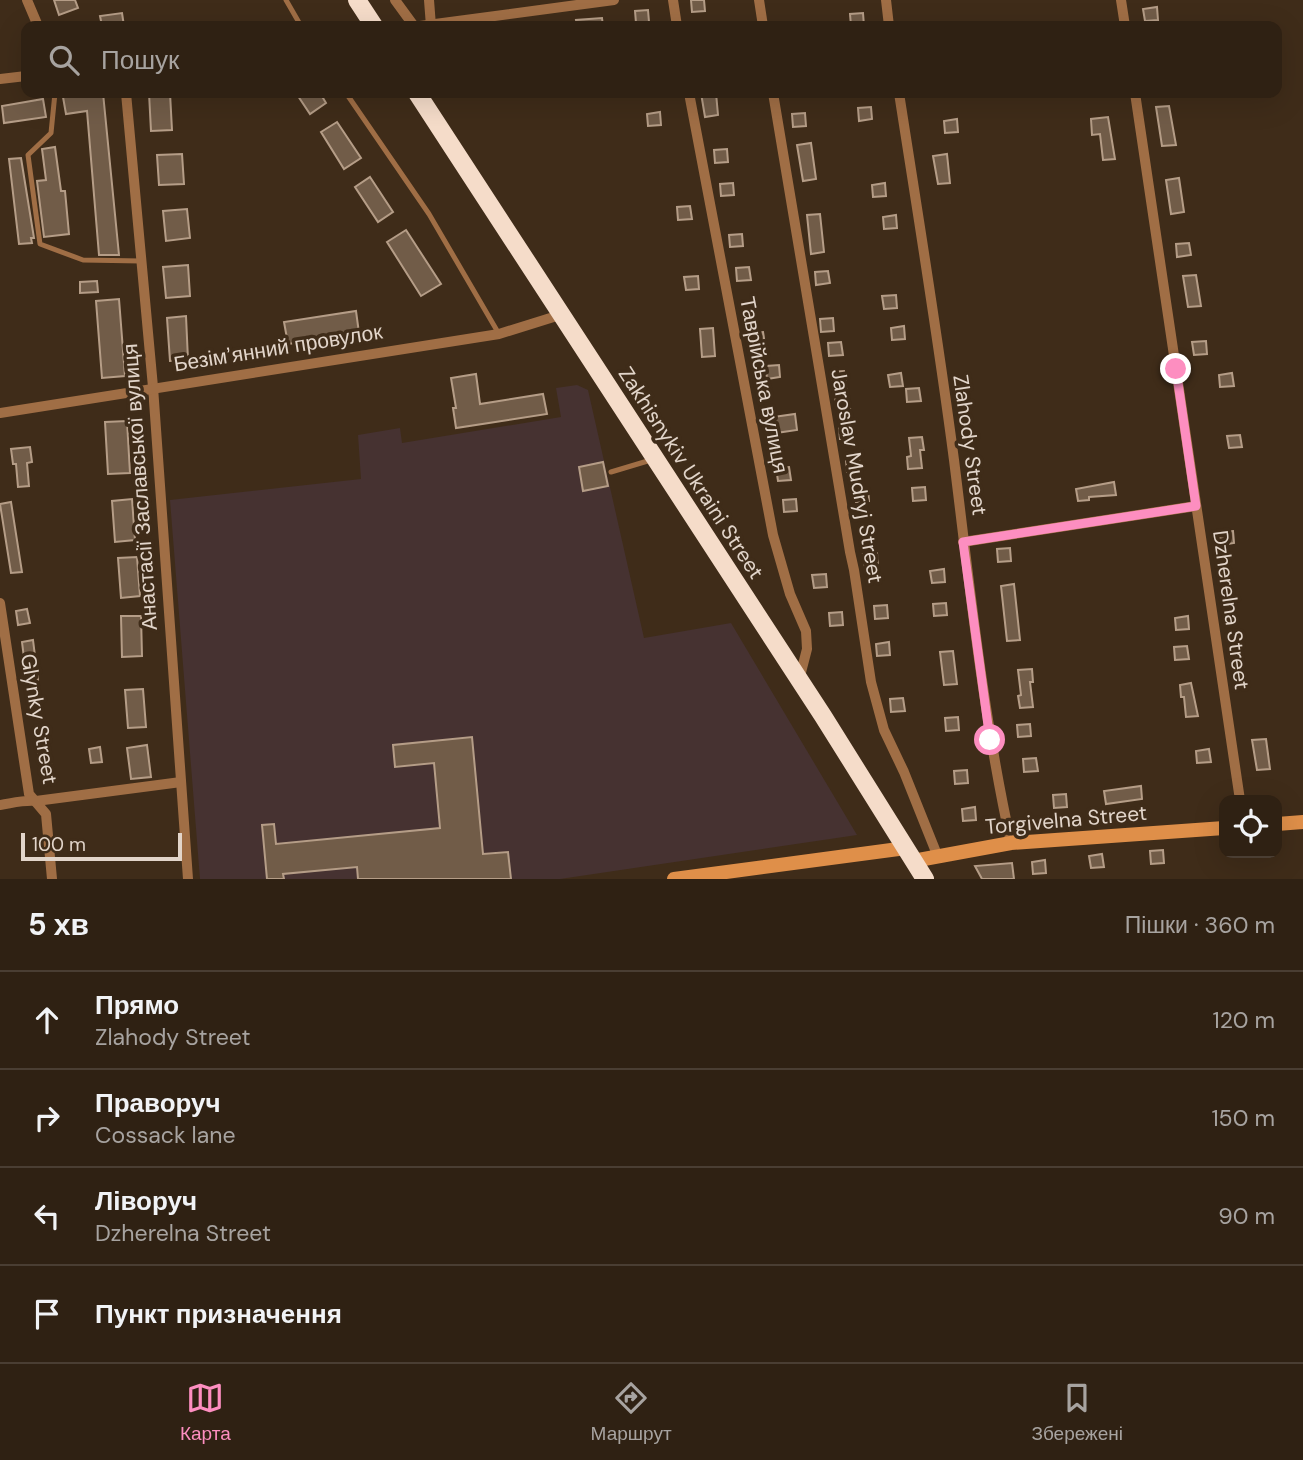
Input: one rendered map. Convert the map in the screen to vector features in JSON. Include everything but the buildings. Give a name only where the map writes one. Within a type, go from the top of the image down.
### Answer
[{"type":"highway","points":[[357,0],[371,21]]},
{"type":"highway","name":"Zakhisnykiv Ukraini Street","points":[[420,98],[799,680],[925,879]]},
{"type":"street","points":[[27,0],[36,21]]},
{"type":"street","points":[[394,0],[410,21]]},
{"type":"street","points":[[429,0],[431,21]]},
{"type":"street","points":[[466,21],[614,0]]},
{"type":"street","points":[[673,0],[676,21]]},
{"type":"street","points":[[759,0],[762,21]]},
{"type":"street","points":[[886,0],[888,21]]},
{"type":"street","points":[[1121,0],[1124,21]]},
{"type":"street","points":[[0,79],[21,77]]},
{"type":"street","name":"Анастасії Заславської вулиця","points":[[126,98],[153,387],[188,879]]},
{"type":"street","name":"Таврійська вулиця","points":[[690,98],[773,535],[790,594],[806,631],[807,649],[799,680]]},
{"type":"street","name":"Jaroslav Mudryj Street","points":[[774,98],[871,682],[884,730],[938,857]]},
{"type":"street","name":"Zlahody Street","points":[[901,98],[994,765],[1011,843]]},
{"type":"street","name":"Dzherelna Street","points":[[1136,98],[1239,795]]},
{"type":"street","name":"Безімʼянний провулок","points":[[0,413],[499,334],[560,314]]},
{"type":"street","points":[[963,542],[1196,506]]},
{"type":"street","name":"Glynky Street","points":[[0,603],[29,793],[46,814],[52,879]]},
{"type":"street","points":[[0,805],[20,800],[36,801],[181,782]]},
{"type":"street","points":[[1282,824],[1303,822]]},
{"type":"street","name":"Torgivelna Street","points":[[681,878],[909,854],[938,857],[1011,843],[1219,828]]},
{"type":"lane","points":[[286,0],[298,21]]},
{"type":"lane","points":[[55,98],[51,134],[28,155],[40,244],[83,260],[141,261]]},
{"type":"lane","points":[[349,98],[429,214],[499,334]]},
{"type":"lane","points":[[611,472],[654,459]]},
{"type":"shaded area","points":[[577,385],[588,390],[644,638],[731,623],[857,835],[560,879],[200,879],[170,500],[361,479],[358,435],[400,428],[402,443],[561,417],[556,388]]},
{"type":"route","points":[[990,740],[963,542],[1196,506],[1176,369]]}]
